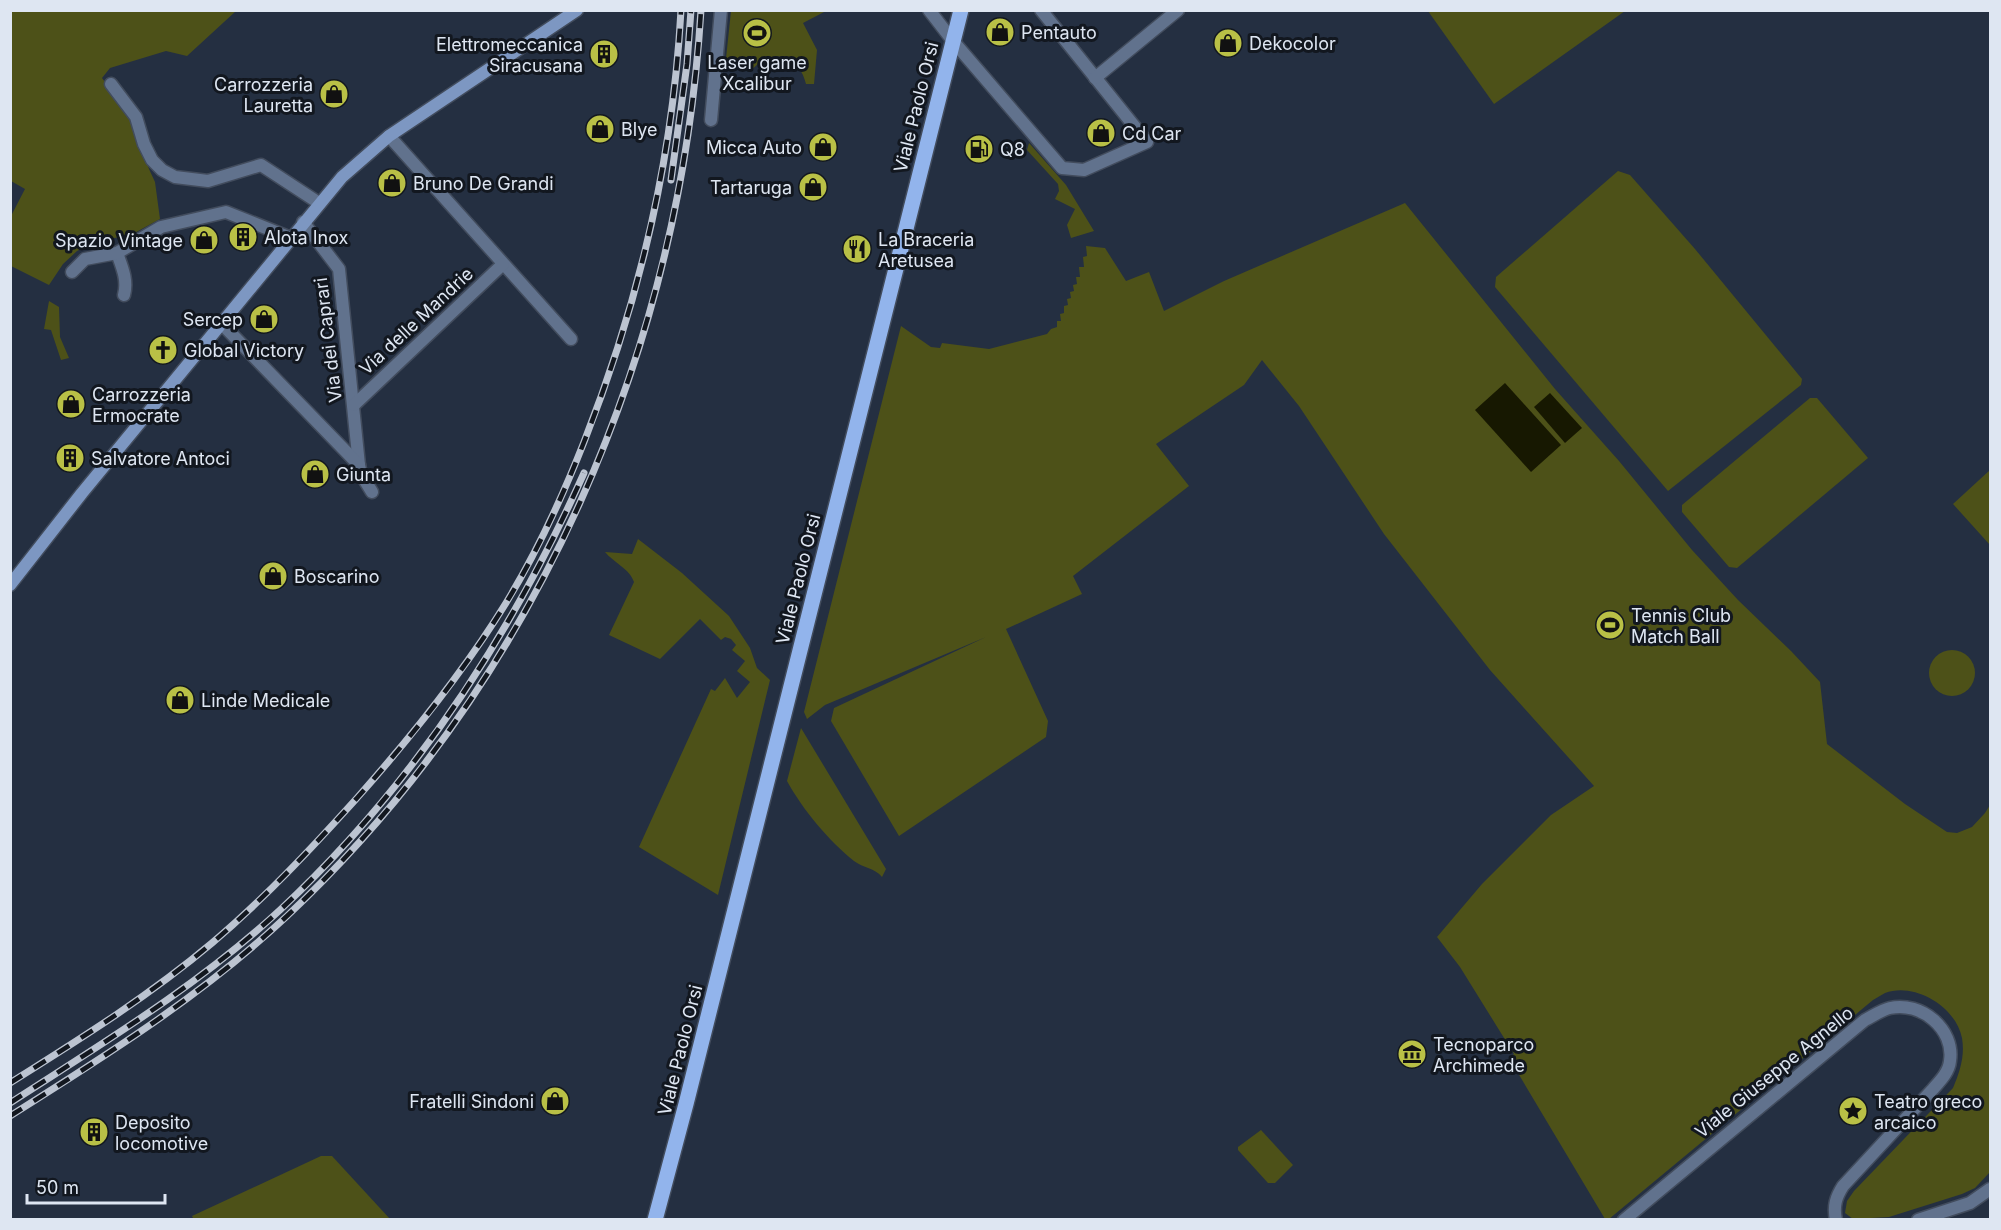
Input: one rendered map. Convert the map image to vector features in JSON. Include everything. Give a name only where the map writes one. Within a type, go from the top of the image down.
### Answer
[{"type":"main road","points":[[10,585],[82,493],[342,177],[389,136],[577,10]]},
{"type":"main road","name":"Viale Paolo Orsi","points":[[673,1156],[961,10]]},
{"type":"main road","points":[[655,1220],[673,1156]]},
{"type":"main road","points":[[660,1220],[673,1156]]},
{"type":"street","points":[[711,120],[721,10]]},
{"type":"street","points":[[929,10],[1062,168],[1084,170],[1147,142],[1041,10]]},
{"type":"street","points":[[1095,78],[1178,10]]},
{"type":"street","points":[[111,84],[136,117],[144,144],[152,160],[162,170],[176,177],[208,181],[261,165],[319,203]]},
{"type":"street","points":[[389,136],[571,339]]},
{"type":"street","points":[[72,272],[85,259],[117,253],[161,227],[226,212],[291,238]]},
{"type":"street","name":"Via dei Caprari","points":[[303,222],[339,269],[359,465]]},
{"type":"street","points":[[117,253],[125,276],[124,295]]},
{"type":"street","name":"Via delle Mandrie","points":[[354,405],[503,264]]},
{"type":"street","points":[[221,323],[359,465],[361,474],[372,492]]},
{"type":"street","name":"Viale Giuseppe Agnello","points":[[1624,1220],[1865,1020],[1890,1008],[1913,1008],[1938,1023],[1947,1036],[1950,1062],[1946,1074],[1843,1186],[1836,1196],[1834,1209],[1836,1220]]},
{"type":"street","points":[[1918,1220],[1970,1203],[1990,1189]]},
{"type":"green space","points":[[10,11],[236,11],[187,56],[166,51],[110,68],[102,78],[132,119],[155,182],[160,219],[129,236],[99,240],[77,251],[63,264],[49,285],[11,266],[11,216],[25,189],[11,181]]},
{"type":"green space","points":[[731,11],[826,11],[803,23],[817,50],[814,84],[806,84],[797,66],[791,60],[783,57],[767,59],[751,71],[725,68]]},
{"type":"green space","points":[[1428,11],[1625,11],[1494,104]]},
{"type":"green space","points":[[1029,143],[1066,185],[1094,231],[1071,238],[1067,225],[1075,209],[1055,199],[1059,191],[1058,184],[1027,150]]},
{"type":"green space","points":[[1618,171],[1630,175],[1695,249],[1802,379],[1801,385],[1668,491],[1495,287],[1496,277]]},
{"type":"green space","points":[[1405,203],[1555,389],[1619,461],[1692,550],[1820,682],[1827,744],[1905,804],[1947,832],[1957,833],[1972,827],[1990,805],[1990,1172],[1975,1188],[1889,1217],[1853,1219],[1845,1213],[1847,1201],[1854,1191],[1953,1088],[1958,1076],[1963,1051],[1962,1038],[1952,1016],[1943,1007],[1921,994],[1897,991],[1885,993],[1873,1000],[1609,1219],[1605,1219],[1509,1058],[1514,1054],[1460,967],[1437,937],[1482,884],[1551,815],[1594,786],[1490,670],[1384,534],[1299,406],[1262,360],[1244,385],[1156,444],[1189,486],[1073,576],[1082,594],[1006,629],[1048,721],[1046,737],[899,836],[831,721],[834,708],[986,637],[825,705],[807,719],[804,712],[901,326],[931,347],[940,348],[942,343],[989,349],[1047,334],[1051,329],[1057,327],[1057,321],[1061,321],[1060,314],[1064,313],[1064,306],[1068,305],[1067,299],[1071,298],[1070,292],[1074,291],[1073,285],[1077,284],[1076,277],[1080,277],[1079,267],[1084,267],[1083,257],[1087,256],[1086,246],[1105,248],[1126,281],[1149,272],[1164,311],[1224,281]]},
{"type":"green space","points":[[49,301],[59,307],[60,337],[69,358],[61,360],[51,330],[44,329]]},
{"type":"green space","points":[[1810,398],[1817,398],[1868,458],[1737,568],[1729,567],[1682,512],[1682,505]]},
{"type":"green space","points":[[1990,470],[1990,545],[1953,504]]},
{"type":"green space","points":[[638,539],[682,573],[729,616],[750,648],[757,668],[770,680],[718,895],[639,847],[711,689],[715,691],[725,678],[737,698],[750,682],[737,671],[745,661],[732,650],[736,645],[731,639],[725,637],[721,640],[700,619],[660,659],[609,635],[634,582],[629,573],[605,552],[632,554]]},
{"type":"green space","points":[[1952,650],[1968,657],[1975,673],[1968,689],[1952,696],[1936,689],[1929,673],[1936,657]]},
{"type":"green space","points":[[801,728],[886,869],[882,877],[854,861],[835,844],[808,814],[787,781]]},
{"type":"green space","points":[[1261,1130],[1293,1165],[1275,1183],[1268,1183],[1238,1150],[1238,1147]]},
{"type":"green space","points":[[321,1156],[332,1156],[390,1219],[194,1220],[192,1216]]},
{"type":"shaded area","points":[[1505,383],[1561,445],[1531,472],[1475,410]]},
{"type":"shaded area","points":[[1550,393],[1582,428],[1565,443],[1534,407]]},
{"type":"railway","points":[[10,1083],[164,981],[212,943],[269,891],[357,798],[417,728],[472,654],[506,603],[539,544],[567,484],[621,338],[650,230],[661,176],[677,65],[681,10]]},
{"type":"railway","points":[[671,180],[687,64],[691,10]]},
{"type":"railway","points":[[10,1116],[154,1022],[222,972],[287,916],[376,824],[454,723],[522,616],[580,503],[627,385],[663,262],[687,137],[701,10]]},
{"type":"railway","points":[[10,1103],[150,1012],[217,963],[280,910],[328,863],[415,761],[454,707],[524,593],[584,473]]},
{"type":"place","name":"Pentauto","points":[[1000,32]]},
{"type":"place","name":"Laser game Xcalibur","points":[[757,33]]},
{"type":"place","name":"Dekocolor","points":[[1228,43]]},
{"type":"place","name":"Elettromeccanica Siracusana","points":[[604,54]]},
{"type":"place","name":"Carrozzeria Lauretta","points":[[334,94]]},
{"type":"place","name":"Blye","points":[[600,129]]},
{"type":"place","name":"Cd Car","points":[[1101,133]]},
{"type":"place","name":"Micca Auto","points":[[823,147]]},
{"type":"place","name":"Q8","points":[[979,149]]},
{"type":"place","name":"Bruno De Grandi","points":[[392,183]]},
{"type":"place","name":"Tartaruga","points":[[813,187]]},
{"type":"place","name":"Alota Inox","points":[[243,237]]},
{"type":"place","name":"Spazio Vintage","points":[[204,240]]},
{"type":"place","name":"La Braceria Aretusea","points":[[857,249]]},
{"type":"place","name":"Sercep","points":[[264,319]]},
{"type":"place","name":"Global Victory","points":[[163,350]]},
{"type":"place","name":"Carrozzeria Ermocrate","points":[[71,404]]},
{"type":"place","name":"Salvatore Antoci","points":[[70,458]]},
{"type":"place","name":"Giunta","points":[[315,474]]},
{"type":"place","name":"Boscarino","points":[[273,576]]},
{"type":"place","name":"Tennis Club Match Ball","points":[[1610,625]]},
{"type":"place","name":"Linde Medicale","points":[[180,700]]},
{"type":"place","name":"Tecnoparco Archimede","points":[[1412,1054]]},
{"type":"place","name":"Fratelli Sindoni","points":[[555,1101]]},
{"type":"place","name":"Teatro greco arcaico","points":[[1853,1111]]},
{"type":"place","name":"Deposito locomotive","points":[[94,1132]]}]
